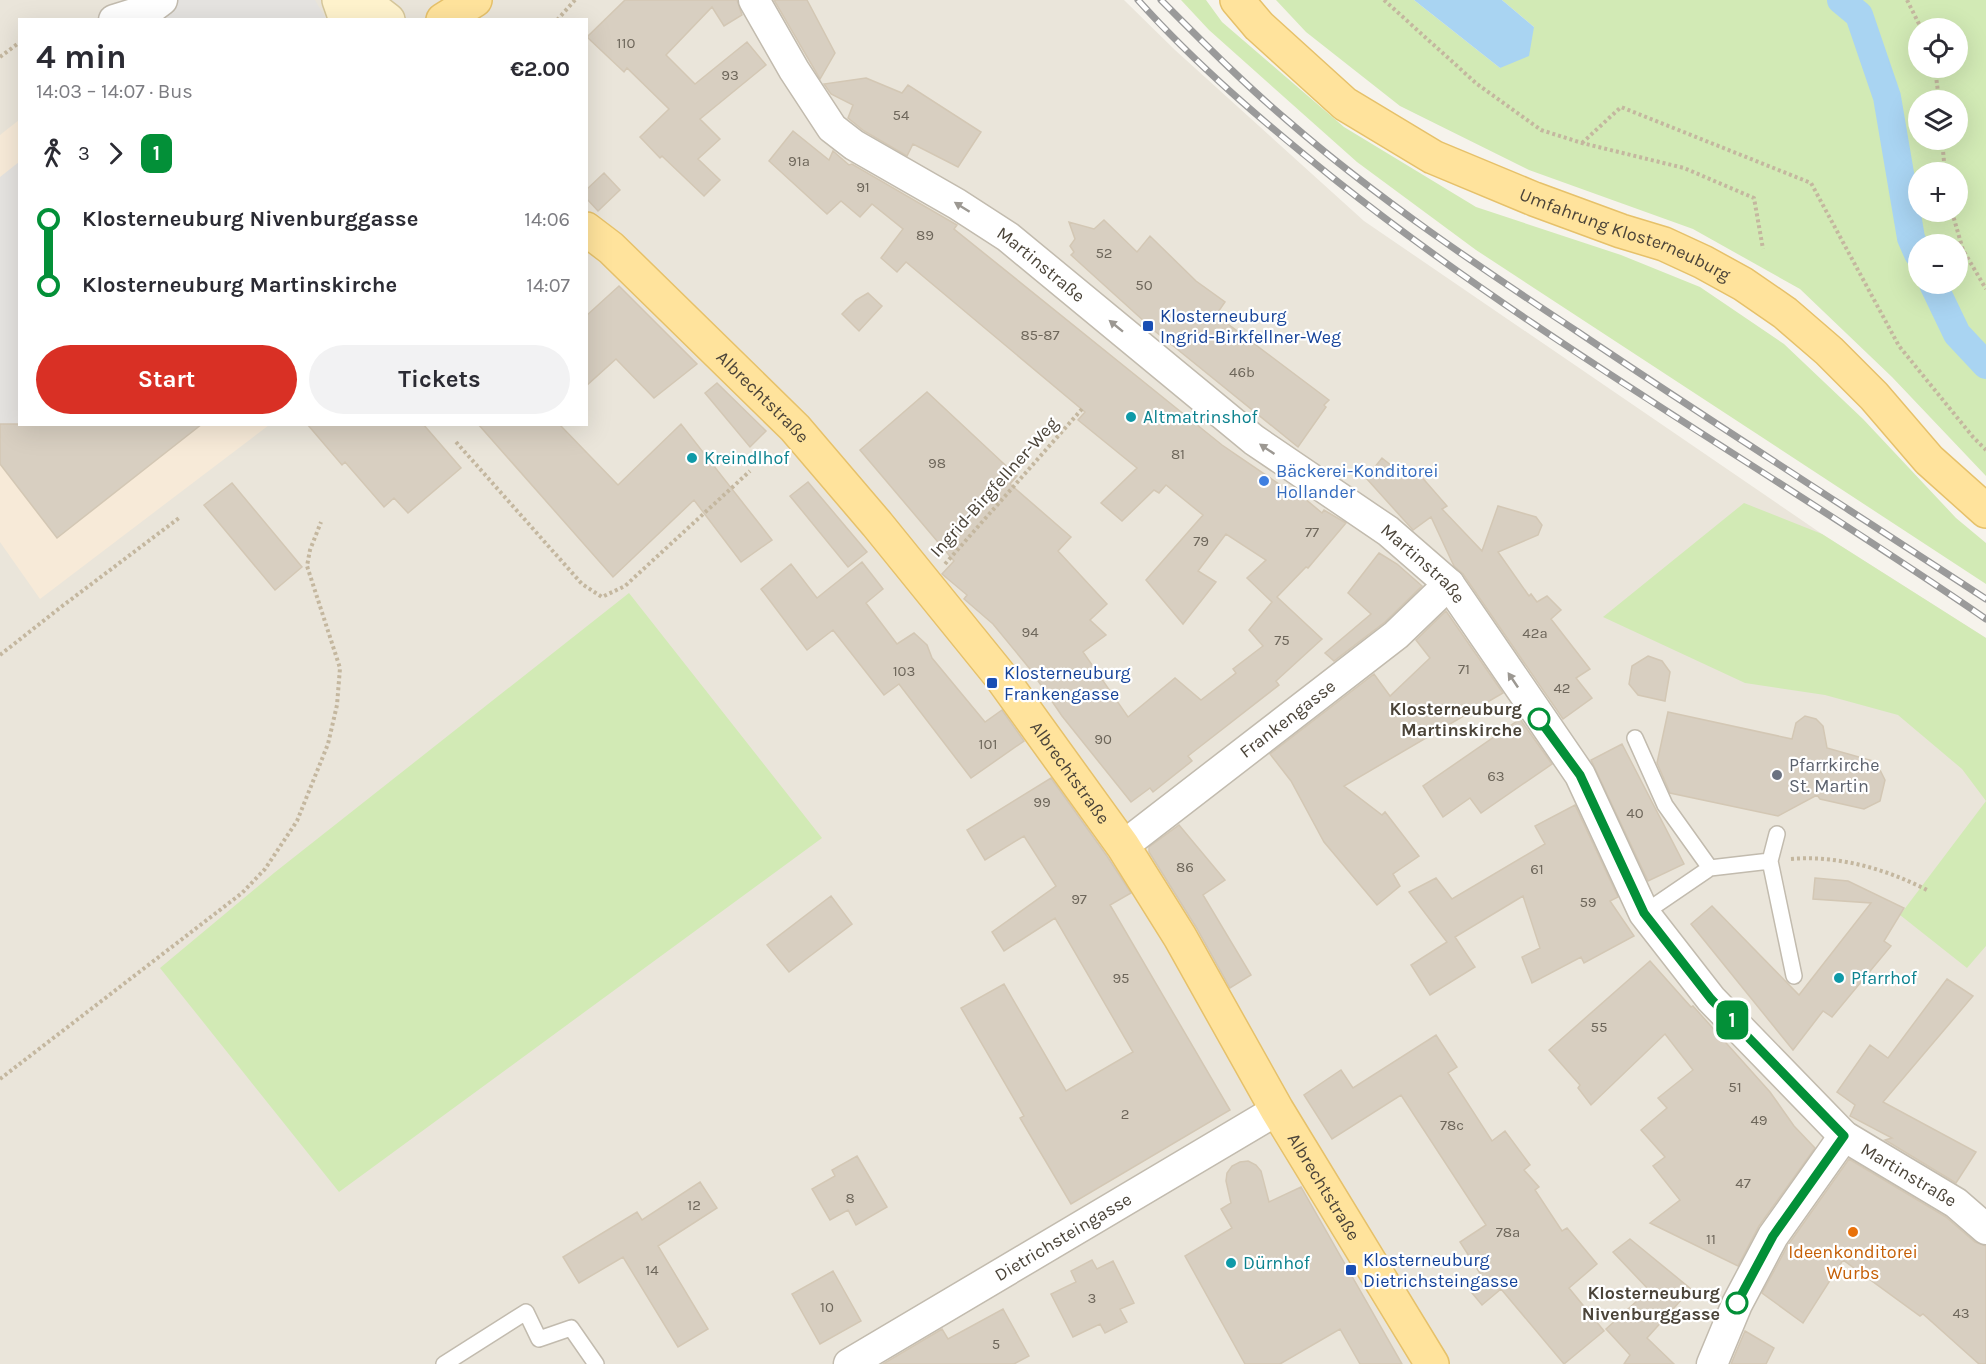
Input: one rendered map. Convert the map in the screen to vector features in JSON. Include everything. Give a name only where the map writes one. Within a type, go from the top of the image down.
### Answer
[{"type":"main road","points":[[339,0],[345,18]]},
{"type":"main road","points":[[362,0],[385,18]]},
{"type":"main road","points":[[446,18],[475,0]]},
{"type":"main road","points":[[487,18],[500,0]]},
{"type":"main road","name":"Umfahrung Klosterneuburg","points":[[1237,0],[1259,26],[1345,104],[1433,157],[1534,199],[1664,244],[1743,284],[1785,313],[1829,351],[1874,396],[1929,460],[1986,511]]},
{"type":"main road","name":"Albrechtstraße","points":[[588,231],[611,248],[795,428],[926,583],[1001,677],[1123,846],[1180,937],[1277,1110],[1432,1364]]},
{"type":"street","points":[[121,18],[150,9],[162,0]]},
{"type":"street","name":"Martinstraße","points":[[754,0],[794,70],[832,128],[854,145],[957,204],[1008,237],[1254,440],[1388,531],[1449,584],[1539,719],[1580,775],[1644,913],[1711,999],[1844,1136],[1956,1203],[1986,1229]]},
{"type":"street","name":"Frankengasse","points":[[1123,846],[1396,635],[1449,584]]},
{"type":"street","name":"Dietrichsteingasse","points":[[849,1364],[1277,1110]]},
{"type":"street","points":[[1712,1364],[1737,1304],[1773,1236],[1844,1136]]},
{"type":"lane","points":[[1635,738],[1665,805],[1710,868]]},
{"type":"lane","points":[[1777,834],[1770,861],[1794,976]]},
{"type":"lane","points":[[1644,913],[1710,868],[1770,861]]},
{"type":"lane","points":[[444,1364],[526,1312],[539,1339],[571,1328],[596,1364]]},
{"type":"path","points":[[558,18],[575,0]]},
{"type":"path","points":[[1384,0],[1486,91],[1541,130],[1582,143],[1684,168],[1754,198],[1763,249]]},
{"type":"path","points":[[1906,0],[1916,18]]},
{"type":"path","points":[[0,57],[18,44]]},
{"type":"path","points":[[1582,143],[1621,107],[1811,183],[1899,346],[1986,450]]},
{"type":"path","points":[[1955,222],[1963,250],[1986,289]]},
{"type":"path","name":"Ingrid-Birgfellner-Weg","points":[[926,583],[952,557],[1082,409]]},
{"type":"path","points":[[456,442],[582,584],[602,597],[625,586],[750,471]]},
{"type":"path","points":[[0,655],[179,518]]},
{"type":"path","points":[[0,1079],[242,893],[265,869],[297,821],[328,744],[337,705],[340,668],[307,566],[310,550],[321,522]]},
{"type":"path","points":[[1770,861],[1804,858],[1847,861],[1899,876],[1927,890]]},
{"type":"shaded area","points":[[0,0],[1124,0],[1175,50],[1364,221],[1822,534],[1986,638],[1986,1364],[0,1364]]},
{"type":"shaded area","points":[[179,0],[315,0],[325,18],[156,18]]},
{"type":"shaded area","points":[[18,121],[18,426],[268,426],[40,599],[0,542],[0,135]]},
{"type":"shaded area","points":[[18,163],[19,426],[0,457],[0,177]]},
{"type":"green space","points":[[1181,0],[1206,0],[1222,22],[1344,127],[1476,207],[1621,255],[1700,287],[1784,344],[1863,419],[1956,518],[1986,543],[1986,584],[1476,250],[1357,162],[1209,30]]},
{"type":"green space","points":[[1276,0],[1414,0],[1500,68],[1534,27],[1502,0],[1986,0],[1986,476],[1892,377],[1800,289],[1693,229],[1529,170],[1400,106],[1306,32]]},
{"type":"green space","points":[[1744,503],[1822,534],[1986,638],[1986,801],[1962,769],[1898,715],[1825,695],[1745,683],[1603,617]]},
{"type":"green space","points":[[629,593],[822,838],[339,1192],[160,968],[274,873]]},
{"type":"green space","points":[[1986,801],[1986,946],[1967,968],[1900,915]]},
{"type":"water","points":[[1414,0],[1502,0],[1534,27],[1529,56],[1500,68]]},
{"type":"building","points":[[625,0],[737,0],[742,15],[724,26],[712,7],[666,55],[695,84],[747,42],[766,65],[700,119],[720,139],[698,159],[720,180],[704,196],[662,156],[660,158],[640,137],[669,109],[627,68],[624,72],[588,36]]},
{"type":"building","points":[[774,0],[807,0],[835,53],[820,79]]},
{"type":"building","points":[[866,78],[902,93],[908,85],[981,132],[958,167],[913,144],[907,156],[864,131],[848,118],[853,105],[831,94],[824,84]]},
{"type":"building","points":[[793,131],[829,160],[833,151],[849,165],[852,164],[957,225],[954,229],[1222,445],[1295,495],[1297,492],[1322,513],[1324,510],[1346,523],[1308,568],[1306,567],[1277,597],[1322,639],[1276,681],[1279,685],[1188,756],[1192,761],[1153,792],[1150,788],[1131,802],[1062,716],[1030,669],[993,624],[964,599],[967,595],[942,574],[954,561],[860,450],[927,392],[1017,476],[1010,484],[1071,537],[1058,551],[1107,604],[1090,620],[1106,635],[1083,652],[1128,717],[1175,678],[1201,700],[1236,673],[1233,669],[1263,646],[1249,630],[1272,602],[1247,578],[1266,560],[1226,534],[1198,571],[1216,582],[1183,624],[1146,580],[1203,515],[1166,485],[1159,493],[1154,490],[1122,521],[1101,503],[1137,468],[1078,420],[1085,412],[906,262],[897,272],[881,258],[903,229],[872,204],[860,217],[841,201],[827,214],[769,161]]},
{"type":"building","points":[[604,173],[620,190],[598,211],[588,200],[588,188]]},
{"type":"building","points":[[1104,220],[1137,252],[1150,236],[1196,281],[1225,302],[1216,315],[1329,400],[1298,447],[1156,332],[1071,255],[1074,252],[1070,246],[1075,239],[1069,222],[1094,229]]},
{"type":"building","points":[[619,286],[697,364],[654,398],[616,359],[588,384],[588,314]]},
{"type":"building","points":[[868,293],[882,306],[859,331],[842,314],[856,300]]},
{"type":"building","points":[[717,383],[766,431],[750,447],[705,393]]},
{"type":"building","points":[[0,424],[18,424],[18,426],[199,426],[57,538],[0,464]]},
{"type":"building","points":[[681,424],[772,540],[741,562],[694,500],[613,577],[480,426],[561,426],[618,485]]},
{"type":"building","points":[[309,426],[425,426],[461,468],[408,513],[394,498],[384,507],[345,462],[342,465]]},
{"type":"building","points":[[1382,458],[1402,474],[1413,467],[1447,506],[1442,509],[1482,551],[1498,506],[1536,517],[1542,525],[1538,535],[1498,552],[1529,596],[1531,594],[1537,602],[1547,596],[1561,610],[1551,619],[1590,669],[1576,678],[1592,698],[1563,719],[1463,574],[1454,566],[1431,517],[1413,530],[1366,478]]},
{"type":"building","points":[[808,482],[867,552],[848,567],[790,496]]},
{"type":"building","points":[[232,483],[302,567],[275,590],[204,505]]},
{"type":"building","points":[[1379,553],[1397,564],[1422,586],[1385,622],[1334,661],[1325,653],[1371,614],[1348,593]]},
{"type":"building","points":[[862,562],[883,589],[866,603],[897,644],[914,633],[927,645],[932,658],[985,722],[1002,710],[1024,741],[971,778],[899,684],[884,695],[833,630],[807,650],[761,589],[791,564],[817,598]]},
{"type":"building","points":[[1446,611],[1503,693],[1344,786],[1382,815],[1385,812],[1419,856],[1393,874],[1400,886],[1377,905],[1324,842],[1291,781],[1270,754],[1374,674],[1390,696],[1430,658],[1416,640]]},
{"type":"building","points":[[1648,656],[1662,661],[1670,672],[1665,701],[1638,695],[1629,684],[1632,666]]},
{"type":"building","name":"Pfarrkirche St. Martin","points":[[1668,712],[1792,739],[1796,723],[1805,716],[1816,719],[1823,726],[1827,748],[1876,762],[1885,780],[1880,801],[1864,809],[1820,799],[1817,795],[1778,816],[1670,793],[1657,763]]},
{"type":"building","points":[[1520,719],[1552,764],[1481,813],[1470,798],[1443,817],[1423,786]]},
{"type":"building","points":[[1622,744],[1684,864],[1648,881],[1591,760]]},
{"type":"building","points":[[1051,778],[1131,893],[1110,905],[1230,1110],[1071,1204],[1020,1118],[1024,1116],[961,1008],[1004,984],[1066,1091],[1133,1052],[1055,918],[1004,951],[992,932],[1056,886],[1024,836],[985,860],[967,830]]},
{"type":"building","points":[[1575,805],[1618,897],[1610,901],[1634,936],[1584,963],[1581,957],[1532,983],[1522,957],[1540,948],[1523,896],[1455,937],[1475,967],[1430,995],[1411,965],[1447,942],[1409,892],[1436,878],[1452,899],[1545,844],[1535,826]]},
{"type":"building","points":[[1179,825],[1225,880],[1203,895],[1251,975],[1230,988],[1196,927],[1149,852],[1149,847]]},
{"type":"building","name":"Pfarrhof","points":[[1815,878],[1848,881],[1904,908],[1884,941],[1891,946],[1832,1017],[1823,1011],[1793,1050],[1691,924],[1712,906],[1799,995],[1871,903],[1813,899]]},
{"type":"building","points":[[831,896],[852,924],[789,972],[767,945]]},
{"type":"building","points":[[1650,961],[1770,1092],[1794,1126],[1815,1148],[1759,1226],[1738,1266],[1650,1223],[1680,1200],[1653,1166],[1665,1157],[1641,1130],[1667,1108],[1658,1098],[1693,1070],[1665,1034],[1591,1105],[1578,1088],[1580,1085],[1549,1050]]},
{"type":"building","points":[[1947,979],[1973,996],[1883,1102],[1976,1152],[1956,1183],[1885,1140],[1892,1138],[1850,1116],[1855,1105],[1837,1092],[1870,1045],[1888,1058]]},
{"type":"building","points":[[1436,1035],[1457,1067],[1448,1073],[1492,1141],[1505,1131],[1530,1165],[1524,1170],[1539,1187],[1535,1190],[1562,1231],[1567,1228],[1597,1264],[1569,1288],[1604,1331],[1564,1364],[1501,1289],[1482,1305],[1467,1287],[1481,1275],[1460,1242],[1486,1225],[1401,1095],[1332,1139],[1304,1095],[1341,1070],[1353,1088]]},
{"type":"building","points":[[857,1156],[887,1207],[856,1225],[848,1210],[830,1220],[812,1189],[835,1176],[832,1170]]},
{"type":"building","points":[[1849,1159],[1946,1217],[1975,1242],[1986,1246],[1986,1364],[1979,1364],[1923,1314],[1920,1316],[1843,1260],[1803,1323],[1762,1293],[1788,1245]]},
{"type":"building","name":"Dürnhof","points":[[1248,1161],[1261,1171],[1269,1202],[1301,1187],[1402,1364],[1360,1364],[1340,1329],[1280,1364],[1245,1364],[1185,1256],[1232,1228],[1221,1209],[1231,1203],[1226,1181],[1227,1173],[1232,1166]]},
{"type":"building","points":[[700,1182],[717,1208],[658,1246],[708,1329],[678,1347],[623,1257],[579,1283],[563,1257],[637,1212],[642,1220]]},
{"type":"building","points":[[1630,1239],[1691,1289],[1647,1338],[1674,1364],[1624,1364],[1630,1355],[1606,1329],[1649,1290],[1613,1252]]},
{"type":"building","points":[[1092,1260],[1097,1269],[1113,1261],[1134,1303],[1120,1309],[1127,1322],[1105,1333],[1100,1324],[1073,1337],[1051,1294],[1076,1282],[1071,1271]]},
{"type":"building","points":[[833,1271],[861,1321],[820,1344],[792,1294]]},
{"type":"building","points":[[1003,1309],[1029,1356],[1014,1364],[883,1364],[942,1329],[948,1339]]},
{"type":"building","points":[[1745,1331],[1774,1348],[1766,1364],[1731,1364]]},
{"type":"waterway","points":[[1841,0],[1859,15],[1887,97],[1910,234]]},
{"type":"waterway","points":[[1938,294],[1957,334],[1986,365]]},
{"type":"railway","points":[[1138,0],[1184,48],[1257,115],[1411,238],[1573,350],[1822,510],[1986,619]]},
{"type":"railway","points":[[1161,0],[1239,77],[1288,121],[1357,178],[1429,231],[1680,400],[1986,599]]},
{"type":"bus line","name":"1","points":[[1539,719],[1580,775],[1644,913],[1711,999],[1844,1136],[1773,1236],[1737,1303]]},
{"type":"place","name":"Klosterneuburg Ingrid-Birkfellner-Weg","points":[[1148,326]]},
{"type":"place","name":"Altmatrinshof","points":[[1131,417]]},
{"type":"place","name":"Kreindlhof","points":[[692,458]]},
{"type":"place","name":"Bäckerei-Konditorei Hollander","points":[[1264,481]]},
{"type":"place","name":"Klosterneuburg Frankengasse","points":[[992,683]]},
{"type":"place","name":"Klosterneuburg Martinskirche","points":[[1539,719]]},
{"type":"place","name":"Pfarrkirche St. Martin","points":[[1777,775]]},
{"type":"place","name":"Pfarrhof","points":[[1839,978]]},
{"type":"place","name":"Ideenkonditorei Wurbs","points":[[1853,1232]]},
{"type":"place","name":"Dürnhof","points":[[1231,1263]]},
{"type":"place","name":"Klosterneuburg Dietrichsteingasse","points":[[1351,1270]]},
{"type":"place","name":"Klosterneuburg Nivenburggasse","points":[[1737,1303]]}]
